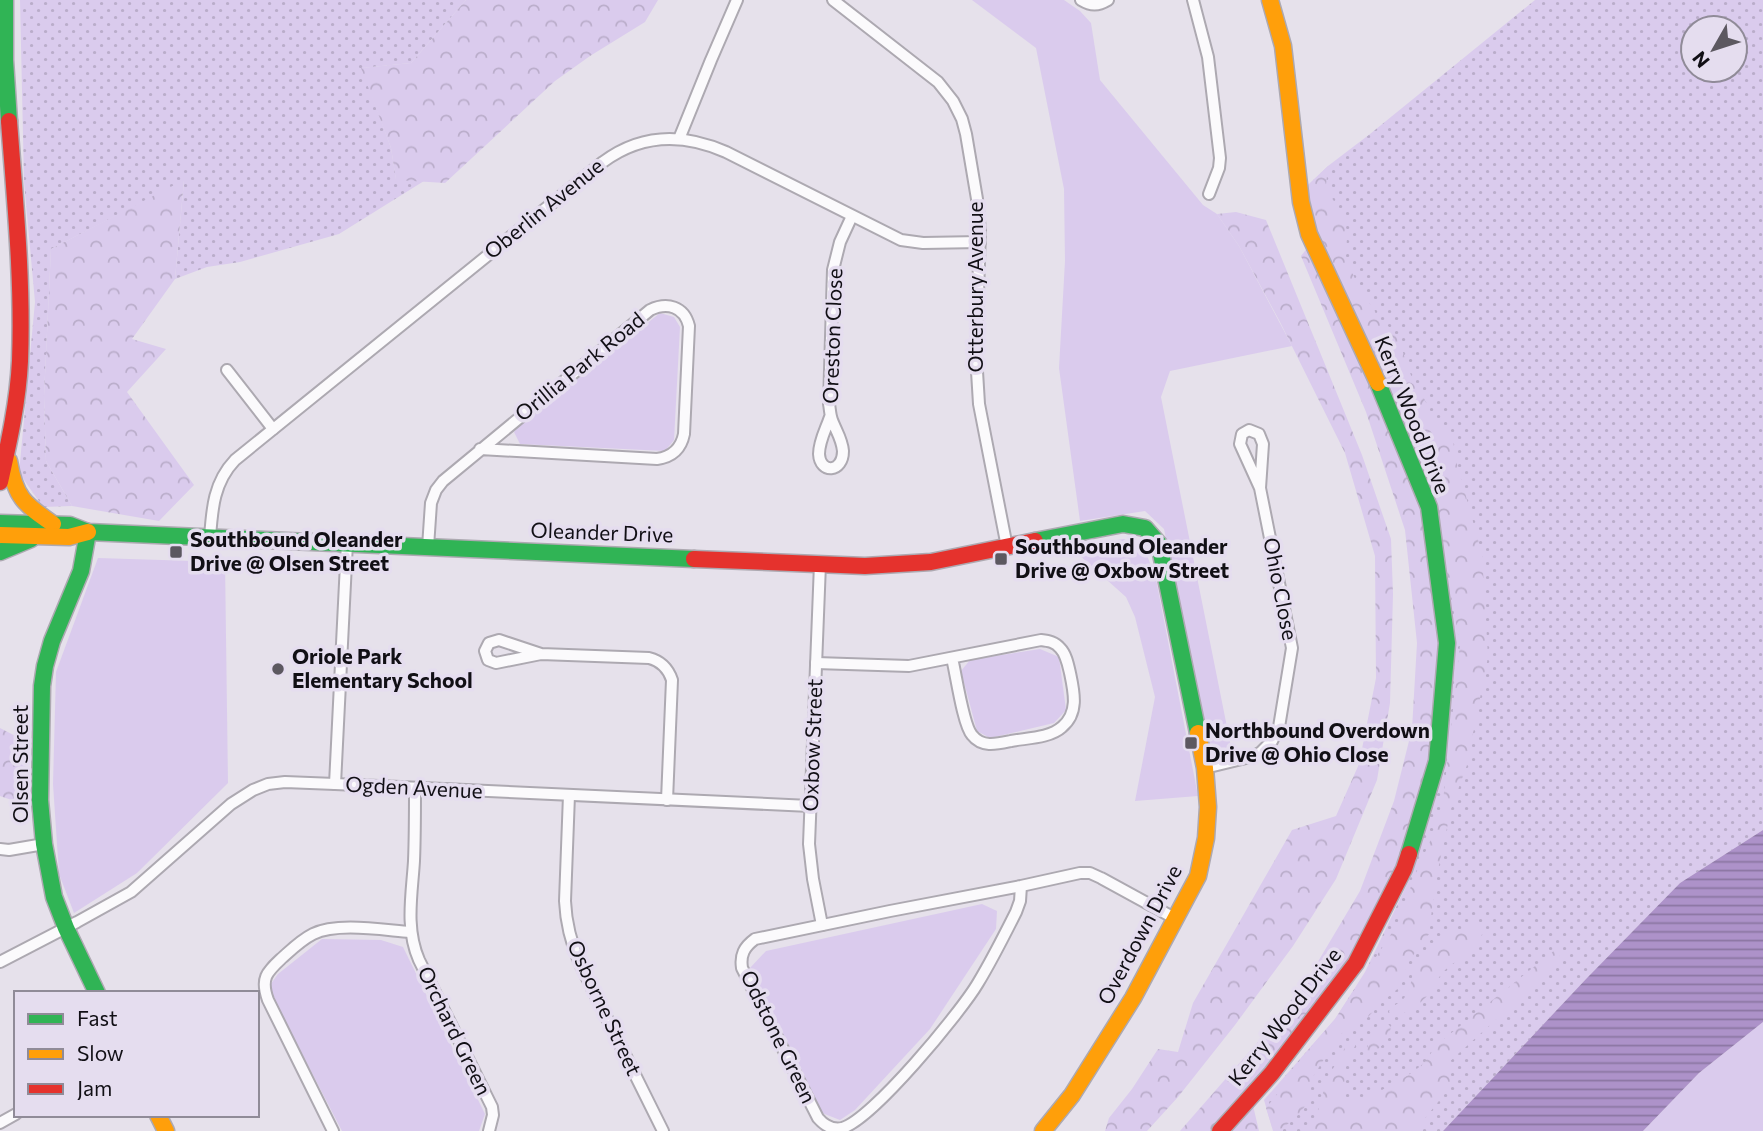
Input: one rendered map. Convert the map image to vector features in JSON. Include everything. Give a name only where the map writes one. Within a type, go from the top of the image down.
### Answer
[{"type":"street","points":[[0,482],[8,450],[16,389],[20,310],[6,97],[5,0]]},
{"type":"street","points":[[679,139],[737,0]]},
{"type":"street","name":"Otterbury Avenue","points":[[833,0],[929,74],[947,92],[962,119],[977,199],[980,242],[976,355],[978,396],[1007,547]]},
{"type":"street","points":[[1081,0],[1099,5],[1108,0]]},
{"type":"street","points":[[1193,0],[1208,57],[1220,158],[1209,194]]},
{"type":"street","name":"Kerry Wood Drive","points":[[1220,1131],[1272,1073],[1356,963],[1404,869],[1437,761],[1447,643],[1429,507],[1368,360],[1309,234],[1301,202],[1283,46],[1270,0]]},
{"type":"street","name":"Oberlin Avenue","points":[[211,538],[215,496],[224,474],[236,460],[621,150],[664,139],[703,143],[726,152],[895,238],[923,243],[980,242]]},
{"type":"street","name":"Oreston Close","points":[[830,417],[828,391],[832,270],[839,242],[852,216]]},
{"type":"street","name":"Orillia Park Road","points":[[428,547],[429,510],[436,490],[449,475],[480,449],[650,310],[672,306],[680,310],[687,320],[689,326],[684,434],[681,445],[670,456],[657,459],[480,449]]},
{"type":"street","points":[[227,370],[273,429]]},
{"type":"street","name":"Ohio Close","points":[[1205,768],[1239,761],[1261,752],[1276,734],[1281,718],[1292,641],[1259,488],[1240,444],[1242,434],[1249,430],[1259,433],[1263,444],[1259,488]]},
{"type":"street","points":[[8,450],[16,493],[30,509],[53,524]]},
{"type":"street","name":"Oleander Drive","points":[[0,523],[70,525],[88,531],[211,538],[865,566],[944,559],[1112,526]]},
{"type":"street","name":"Overdown Drive","points":[[1043,1131],[1072,1095],[1133,998],[1198,876],[1206,838],[1208,807],[1205,768],[1159,544],[1145,528],[1124,524],[1112,526]]},
{"type":"street","name":"Oleander Drive","points":[[0,535],[69,537],[88,531]]},
{"type":"street","name":"Olsen Street","points":[[88,531],[80,571],[52,641],[43,676],[40,800],[44,844],[54,897],[96,991]]},
{"type":"street","points":[[0,552],[40,536]]},
{"type":"street","points":[[335,784],[347,543]]},
{"type":"street","name":"Oxbow Street","points":[[820,564],[809,844],[810,864],[822,925]]},
{"type":"street","points":[[816,663],[909,666],[1041,640],[1052,642],[1066,658],[1074,690],[1070,718],[1061,729],[1050,734],[995,745],[982,743],[972,736],[967,726],[952,658]]},
{"type":"street","points":[[541,653],[649,658],[667,668],[672,680],[667,800]]},
{"type":"street","name":"Ogden Avenue","points":[[0,962],[131,891],[231,804],[268,784],[335,784],[810,806]]},
{"type":"street","name":"Orchard Green","points":[[415,789],[410,932],[419,960],[492,1107],[489,1131]]},
{"type":"street","name":"Osborne Street","points":[[569,795],[565,901],[572,946],[663,1131]]},
{"type":"street","points":[[0,849],[44,844]]},
{"type":"street","name":"Odstone Green","points":[[1021,886],[1018,907],[981,977],[963,1004],[885,1095],[866,1113],[842,1128],[827,1126],[818,1118],[742,968],[744,949],[755,939],[1074,874],[1090,873],[1176,919]]},
{"type":"street","points":[[333,1131],[268,1000],[264,987],[265,976],[299,943],[325,929],[410,932]]},
{"type":"street","points":[[0,1122],[5,1131]]},
{"type":"green space","points":[[20,0],[466,0],[411,63],[362,68],[391,148],[396,179],[424,181],[339,234],[240,262],[207,267],[175,279],[184,181],[51,249],[44,396],[46,461],[72,506],[43,507],[19,473],[35,302],[24,182]]},
{"type":"green space","points":[[466,0],[658,0],[645,22],[555,81],[445,183],[396,180],[391,148],[361,68],[411,63]]},
{"type":"green space","points":[[972,0],[1064,0],[1080,11],[1091,23],[1100,80],[1203,205],[1217,214],[1239,246],[1292,346],[1170,371],[1161,397],[1232,752],[1210,757],[1164,529],[1145,511],[1080,521],[1059,368],[1065,261],[1064,189],[1036,48]]},
{"type":"green space","points":[[1535,0],[1763,0],[1763,830],[1680,883],[1443,1131],[1273,1131],[1264,1100],[1335,1019],[1365,972],[1412,874],[1443,765],[1451,700],[1453,640],[1435,504],[1375,357],[1317,231],[1307,186],[1328,166]]},
{"type":"green space","points":[[1328,166],[1326,185],[1346,226],[1346,257],[1361,292],[1377,317],[1398,338],[1414,384],[1434,420],[1453,439],[1455,457],[1482,554],[1488,657],[1467,765],[1451,809],[1435,884],[1429,934],[1408,962],[1401,986],[1367,1018],[1338,1037],[1314,1075],[1307,1104],[1283,1128],[1274,1130],[1266,1108],[1290,1078],[1301,1058],[1335,1019],[1397,925],[1431,839],[1443,801],[1460,645],[1435,504],[1375,357],[1317,231],[1307,186]]},
{"type":"green space","points":[[184,180],[175,279],[132,339],[166,349],[127,392],[194,485],[159,521],[72,506],[46,461],[44,396],[51,249]]},
{"type":"green space","points":[[1236,212],[1266,220],[1362,455],[1391,539],[1393,594],[1390,703],[1377,780],[1336,879],[1293,946],[1235,1025],[1178,1097],[1147,1131],[1105,1131],[1109,1118],[1158,1049],[1178,1052],[1193,1003],[1292,830],[1336,816],[1359,764],[1376,678],[1375,556],[1345,453],[1280,322],[1239,246],[1217,214]]},
{"type":"green space","points":[[1308,247],[1429,507],[1447,643],[1437,761],[1404,869],[1356,963],[1251,1097],[1259,1131],[1180,1131],[1257,1043],[1307,980],[1360,891],[1394,801],[1412,729],[1417,643],[1405,530],[1366,412],[1301,256]]},
{"type":"green space","points":[[660,313],[674,317],[680,327],[674,440],[665,451],[520,444],[514,432],[521,424]]},
{"type":"green space","points":[[1124,539],[1145,550],[1156,579],[1198,796],[1135,801],[1155,697],[1135,617],[1126,597],[1078,554],[1080,545]]},
{"type":"green space","points":[[98,558],[225,562],[228,783],[137,873],[74,913],[59,874],[53,784],[56,672]]},
{"type":"green space","points":[[1040,649],[1059,657],[1066,710],[1054,723],[990,738],[977,731],[961,671],[970,660]]},
{"type":"green space","points":[[0,728],[25,741],[26,805],[0,796]]},
{"type":"green space","points":[[982,904],[997,911],[996,929],[930,1029],[855,1110],[840,1120],[822,1113],[749,969],[766,951]]},
{"type":"green space","points":[[1471,926],[1483,929],[1477,944],[1445,970],[1419,1004],[1402,1014],[1391,1015],[1390,1008],[1407,994],[1417,962],[1427,949],[1448,935]]},
{"type":"green space","points":[[322,939],[381,940],[403,947],[485,1114],[479,1131],[342,1131],[268,988],[278,974]]},
{"type":"green space","points":[[1565,942],[1559,957],[1541,979],[1448,1063],[1450,1087],[1415,1131],[1304,1131],[1313,1121],[1329,1077],[1350,1042],[1355,1043],[1355,1046],[1346,1066],[1343,1095],[1354,1100],[1394,1084],[1421,1066],[1435,1046]]},
{"type":"green space","points":[[1383,1022],[1391,1027],[1388,1037],[1379,1048],[1365,1055],[1373,1032]]},
{"type":"green space","points":[[1763,1022],[1763,1131],[1643,1131],[1699,1073]]},
{"type":"shaded area","points":[[1763,830],[1763,1022],[1699,1073],[1643,1131],[1443,1131],[1680,883]]},
{"type":"traffic: fast","points":[[5,0],[9,121]]},
{"type":"traffic: fast","points":[[1378,383],[1429,507],[1447,643],[1437,761],[1409,854]]},
{"type":"traffic: fast","points":[[0,523],[70,525],[88,532],[694,559]]},
{"type":"traffic: fast","points":[[1035,541],[1123,524],[1145,528],[1159,544],[1198,733]]},
{"type":"traffic: fast","points":[[88,532],[81,571],[52,641],[45,666],[42,686],[40,800],[44,844],[54,897],[96,991]]},
{"type":"traffic: fast","points":[[0,552],[31,539]]},
{"type":"traffic: slow","points":[[1270,0],[1283,46],[1301,202],[1309,234],[1378,383]]},
{"type":"traffic: slow","points":[[9,461],[14,483],[22,499],[53,524]]},
{"type":"traffic: slow","points":[[0,535],[69,537],[88,532]]},
{"type":"traffic: slow","points":[[1043,1131],[1072,1095],[1133,998],[1198,876],[1206,838],[1208,807],[1205,768],[1198,733]]},
{"type":"traffic: slow","points":[[159,1117],[166,1131]]},
{"type":"traffic: jam","points":[[0,482],[15,407],[21,331],[9,121]]},
{"type":"traffic: jam","points":[[694,559],[865,566],[931,562],[1035,541]]},
{"type":"traffic: jam","points":[[1220,1131],[1272,1073],[1356,963],[1409,854]]},
{"type":"place","name":"Southbound Oleander Drive @ Olsen Street","points":[[176,552]]},
{"type":"place","name":"Southbound Oleander Drive @ Oxbow Street","points":[[1001,559]]},
{"type":"place","name":"Oriole Park Elementary School","points":[[278,669]]},
{"type":"place","name":"Northbound Overdown Drive @ Ohio Close","points":[[1191,743]]}]
